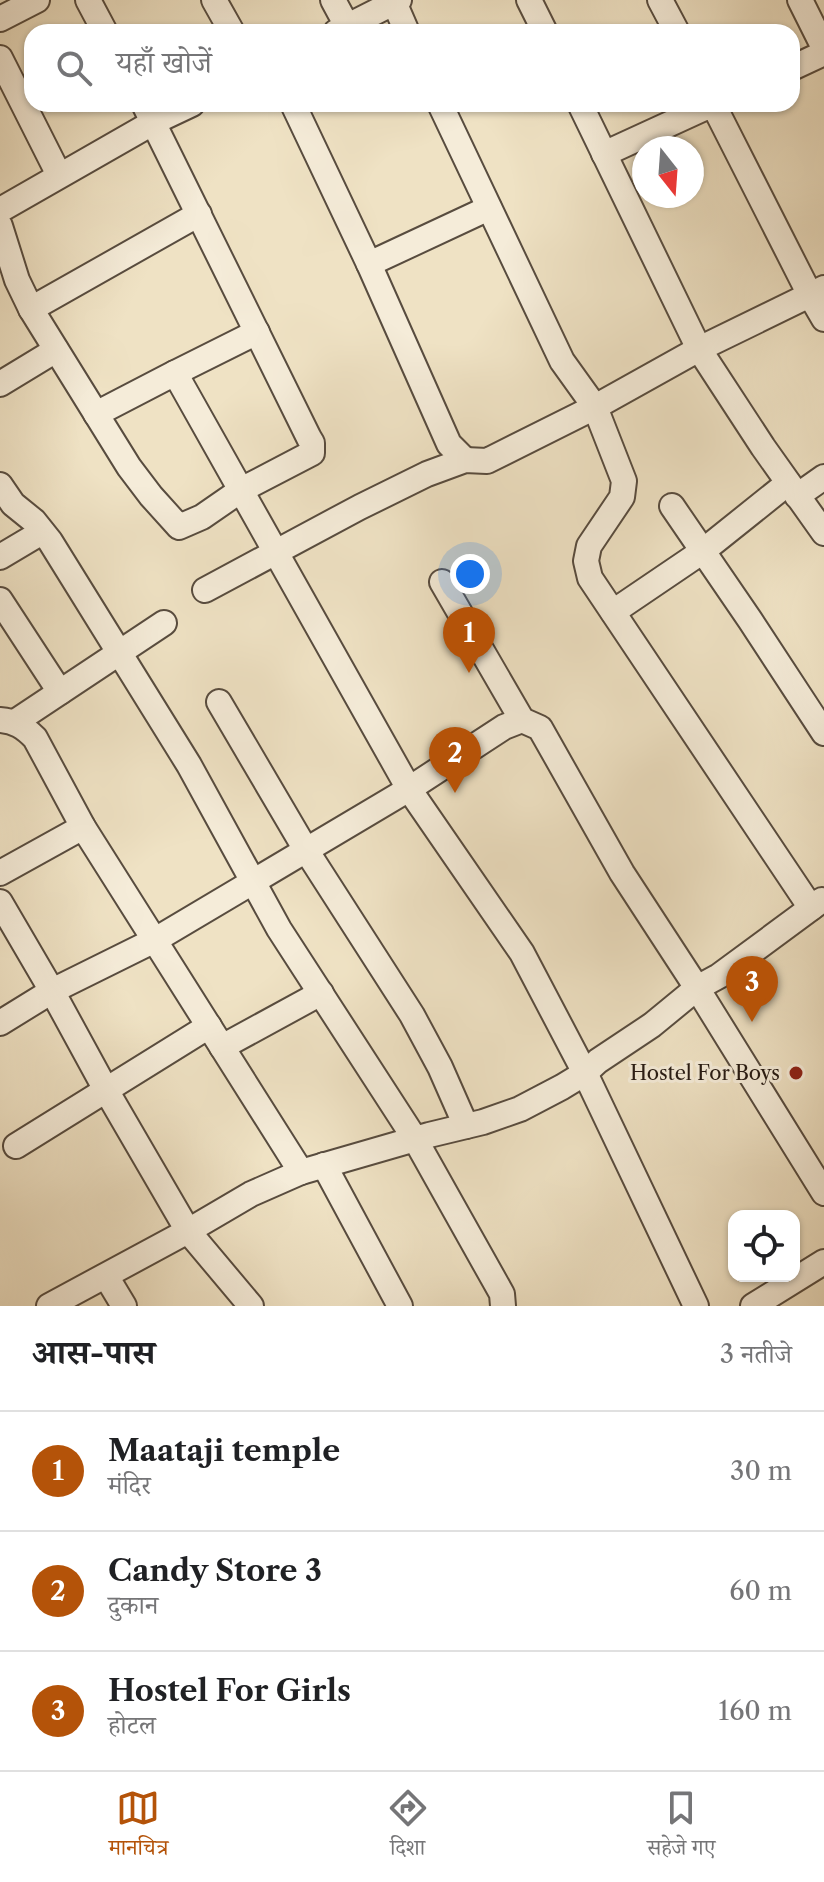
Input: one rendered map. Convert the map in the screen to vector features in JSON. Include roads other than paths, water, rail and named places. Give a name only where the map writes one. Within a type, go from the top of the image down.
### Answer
[{"type":"street","points":[[0,19],[37,0]]},
{"type":"street","points":[[88,0],[101,24]]},
{"type":"street","points":[[214,0],[228,24]]},
{"type":"street","points":[[333,0],[340,24]]},
{"type":"street","points":[[529,0],[541,24]]},
{"type":"street","points":[[660,0],[673,24]]},
{"type":"street","points":[[800,0],[824,51],[800,64]]},
{"type":"street","points":[[352,24],[396,1],[404,24]]},
{"type":"street","points":[[0,58],[24,106]]},
{"type":"street","points":[[27,112],[59,175]]},
{"type":"street","points":[[297,112],[449,444],[465,460]]},
{"type":"street","points":[[49,1306],[251,1194],[312,1168],[483,1122],[520,1109],[585,1073],[817,903],[590,578],[586,561],[589,546],[622,497],[624,481],[595,407],[562,361],[444,112]]},
{"type":"street","points":[[584,112],[699,349],[824,533]]},
{"type":"street","points":[[604,154],[696,112]]},
{"type":"street","points":[[717,112],[817,291],[824,319]]},
{"type":"street","points":[[0,210],[59,175],[149,113],[312,443],[312,453],[241,490],[202,517],[179,527],[129,467],[31,309],[17,280],[0,226]]},
{"type":"street","points":[[369,264],[489,208]]},
{"type":"street","points":[[31,309],[199,214]]},
{"type":"street","points":[[205,590],[427,474],[465,460],[487,461],[595,407],[699,349],[817,291]]},
{"type":"street","points":[[96,414],[257,332]]},
{"type":"street","points":[[0,384],[56,350]]},
{"type":"street","points":[[175,373],[409,789],[522,953],[585,1073],[696,1306]]},
{"type":"street","points":[[613,612],[793,490],[824,477]]},
{"type":"street","points":[[0,485],[13,504],[42,532],[189,765],[279,929],[415,1139],[502,1294],[503,1306]]},
{"type":"street","points":[[672,506],[824,733]]},
{"type":"street","points":[[0,557],[42,532]]},
{"type":"street","points":[[442,582],[522,720],[540,728],[622,873],[824,1193]]},
{"type":"street","points":[[0,600],[60,692]]},
{"type":"street","points":[[8,721],[60,692],[164,623]]},
{"type":"street","points":[[219,702],[306,850],[412,1015],[440,1067],[466,1126]]},
{"type":"street","points":[[0,1023],[52,991],[155,940],[409,789],[504,727],[522,720]]},
{"type":"street","points":[[8,721],[26,729],[35,738],[83,827],[216,1036],[312,1168],[400,1306]]},
{"type":"street","points":[[0,873],[83,827]]},
{"type":"street","points":[[0,902],[188,1231],[251,1306]]},
{"type":"street","points":[[16,1146],[106,1090],[216,1036],[321,993]]},
{"type":"street","points":[[753,1306],[824,1262]]},
{"type":"street","points":[[106,1276],[124,1306]]},
{"type":"place","name":"Maataji temple","points":[[469,673]]},
{"type":"place","name":"Candy Store 3","points":[[455,793]]},
{"type":"place","name":"Hostel For Girls","points":[[752,1022]]},
{"type":"place","name":"Hostel For Boys","points":[[796,1073]]}]
